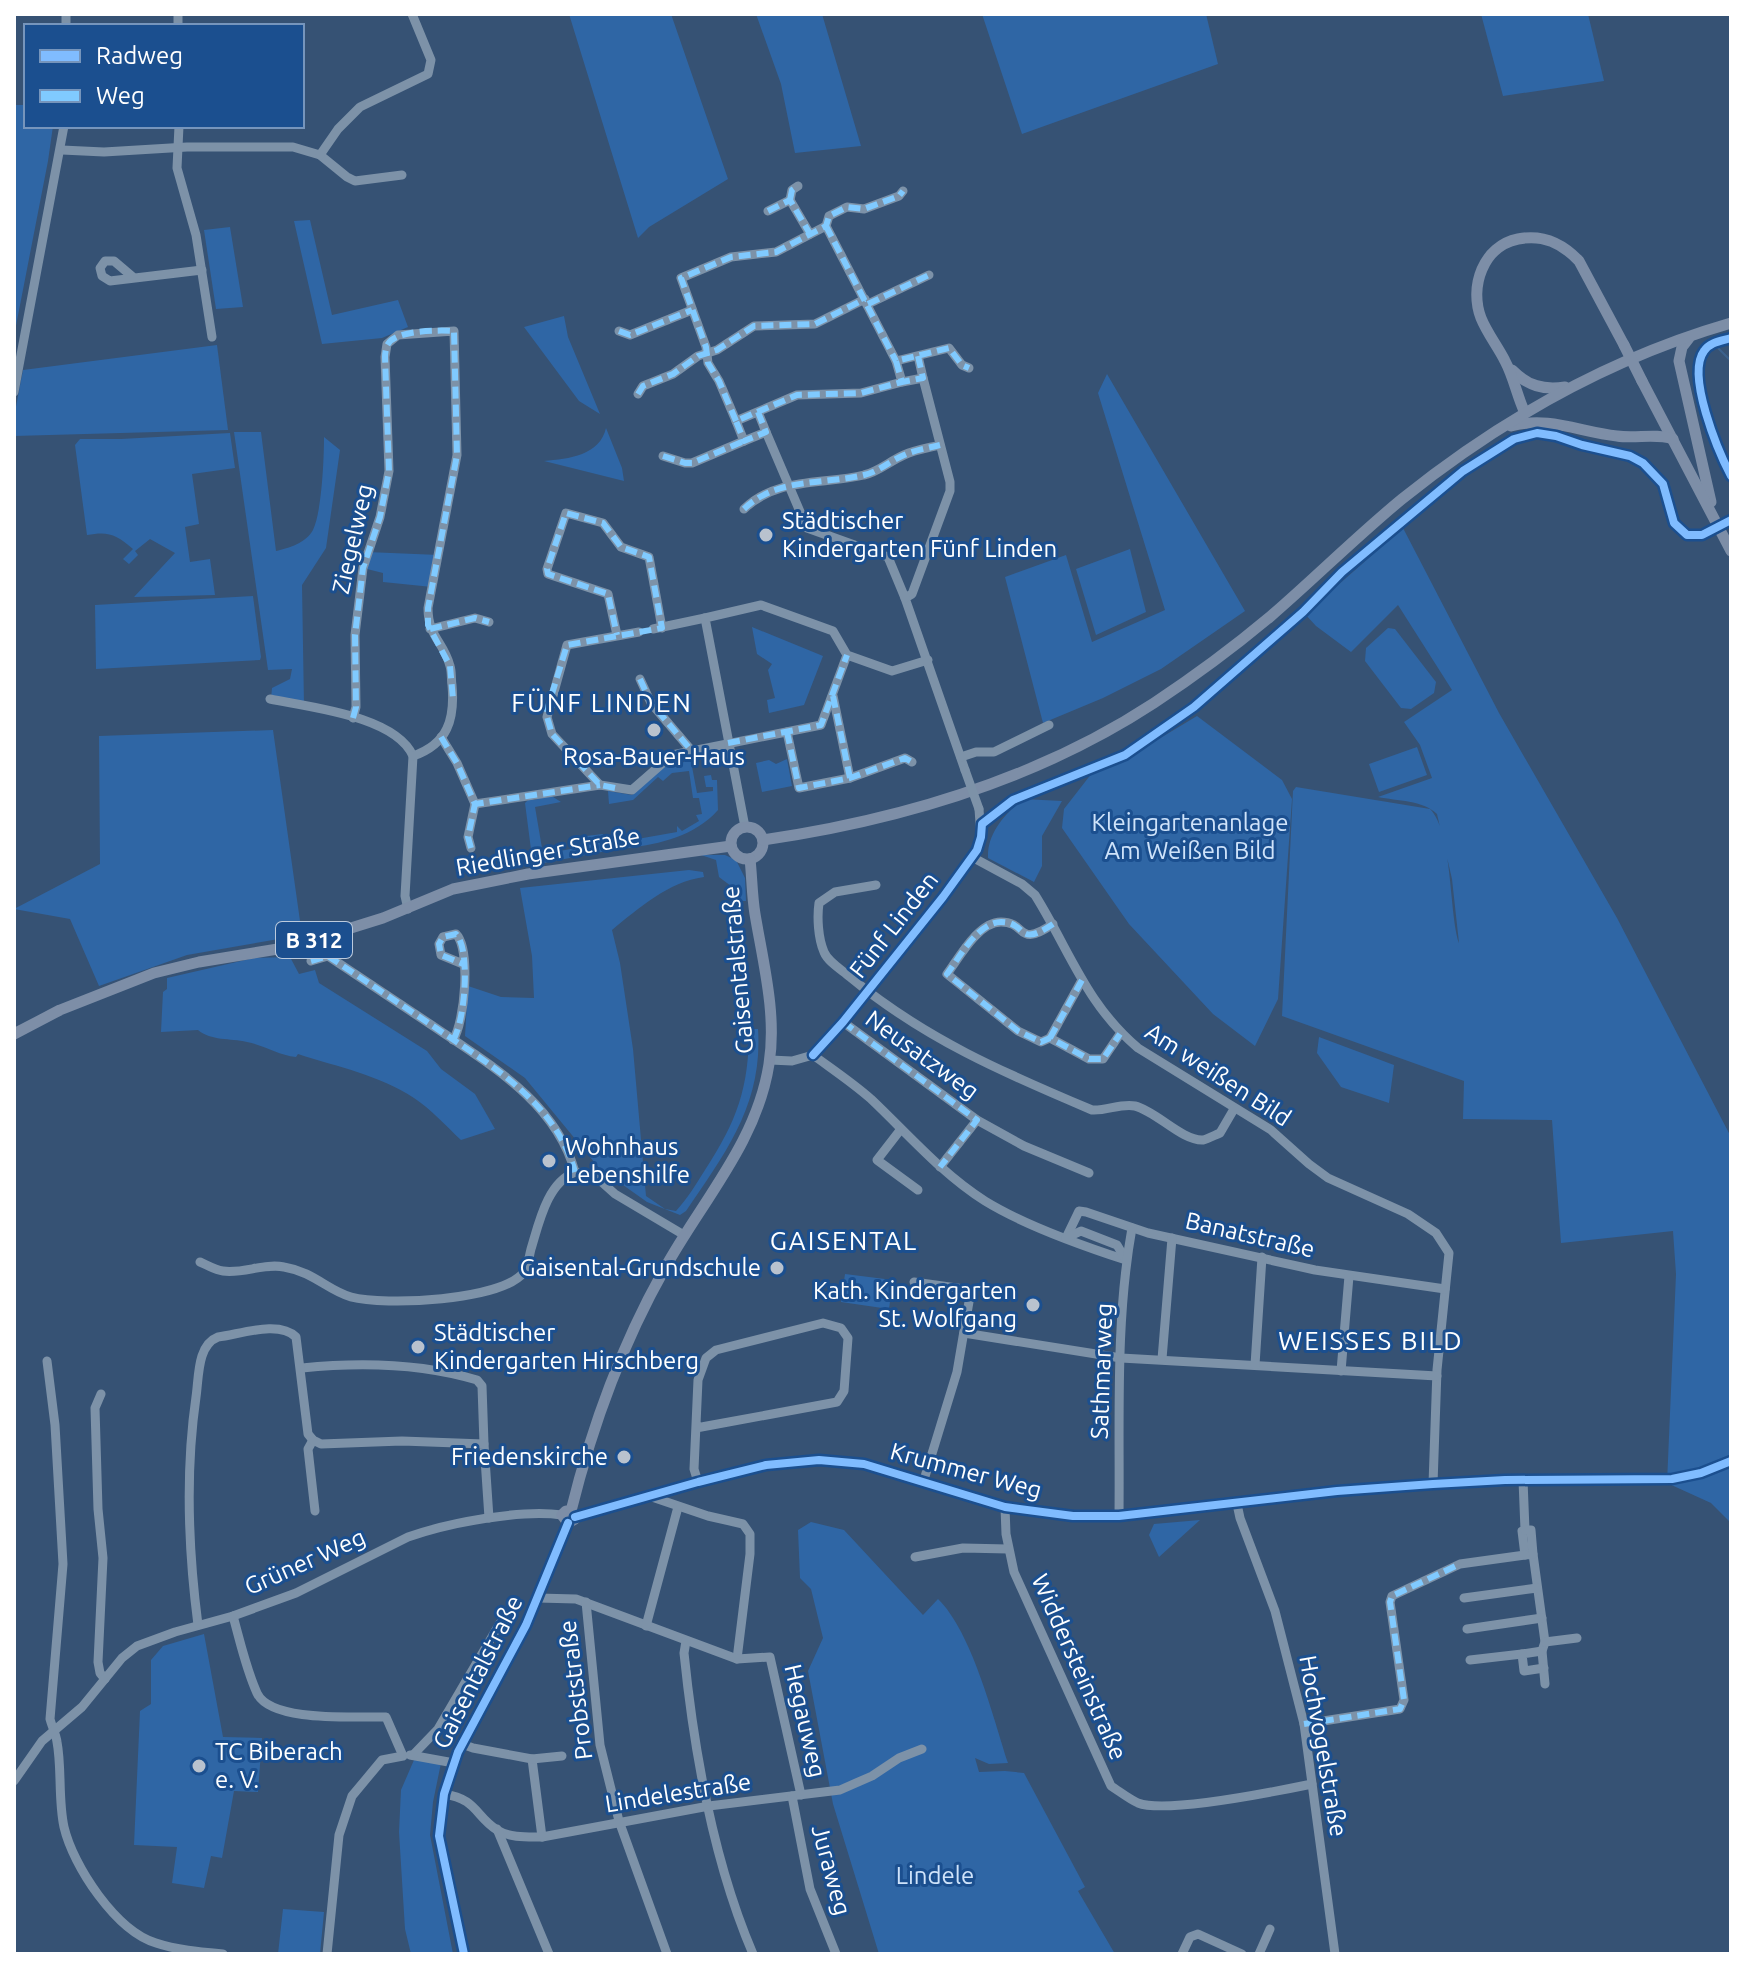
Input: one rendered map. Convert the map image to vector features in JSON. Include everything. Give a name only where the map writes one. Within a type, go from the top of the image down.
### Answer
[{"type":"main road","points":[[1525,413],[1507,363],[1481,318],[1477,284],[1481,270],[1496,250],[1513,240],[1529,237],[1556,242],[1579,261],[1731,551]]},
{"type":"main road","points":[[763,840],[903,812],[989,785],[1086,742],[1152,704],[1216,660],[1270,617],[1400,501],[1499,429],[1575,385],[1691,336],[1731,323]]},
{"type":"main road","points":[[1691,336],[1682,347],[1679,361],[1714,518]]},
{"type":"main road","points":[[1507,363],[1521,378],[1536,387],[1551,389],[1575,385]]},
{"type":"main road","points":[[1499,429],[1541,421],[1620,437],[1656,435],[1673,439]]},
{"type":"main road","points":[[745,827],[759,831],[763,840],[762,850],[750,859],[736,855],[731,846],[736,831],[745,827]]},
{"type":"main road","name":"Riedlinger Straße","points":[[14,1034],[60,1010],[154,973],[290,947],[408,909],[453,889],[528,874],[731,846]]},
{"type":"main road","name":"Gaisentalstraße","points":[[464,1954],[439,1836],[444,1794],[454,1763],[538,1598],[569,1517],[591,1436],[623,1351],[684,1235],[750,1130],[760,1102],[770,1060],[771,1028],[750,859]]},
{"type":"street","points":[[320,155],[338,129],[360,107],[428,74],[431,60],[412,14]]},
{"type":"street","points":[[14,392],[64,128]]},
{"type":"street","points":[[179,128],[177,168],[196,235],[212,337]]},
{"type":"street","points":[[62,150],[104,152],[293,147],[320,155],[355,181],[402,175]]},
{"type":"street","points":[[798,186],[792,190],[790,200],[810,234]]},
{"type":"street","points":[[902,382],[896,361],[826,226],[829,216],[847,207],[864,209],[899,196],[903,191]]},
{"type":"street","points":[[768,211],[790,200]]},
{"type":"street","points":[[744,441],[719,381],[708,363],[681,283],[684,275],[731,257],[776,252],[826,226]]},
{"type":"street","points":[[134,278],[202,270]]},
{"type":"street","points":[[638,394],[643,386],[673,374],[698,356],[707,354],[754,326],[815,324],[929,275]]},
{"type":"street","points":[[619,331],[630,335],[692,310]]},
{"type":"street","name":"Ziegelweg","points":[[353,718],[356,707],[355,635],[363,568],[386,495],[389,471],[387,344],[398,335],[454,331],[457,455],[428,608],[430,629]]},
{"type":"street","points":[[896,361],[949,348],[962,365],[969,368]]},
{"type":"street","points":[[905,598],[912,594],[950,491],[918,356]]},
{"type":"street","points":[[736,421],[797,395],[861,393],[923,378]]},
{"type":"street","name":"Fünf Linden","points":[[758,412],[807,528],[888,557],[928,660],[982,824],[981,837],[972,857],[843,1022],[813,1055]]},
{"type":"street","points":[[663,456],[692,463],[766,432]]},
{"type":"street","points":[[744,509],[750,503],[800,482],[866,475],[905,454],[940,445]]},
{"type":"street","points":[[617,635],[608,594],[548,574],[566,513],[603,523],[621,547],[649,557],[658,628],[761,605],[833,631],[847,655],[892,671],[928,660]]},
{"type":"street","points":[[413,756],[441,737],[454,709],[450,666],[430,629],[475,618],[489,622]]},
{"type":"street","points":[[705,618],[745,827]]},
{"type":"street","points":[[600,785],[552,734],[546,713],[567,645],[639,632]]},
{"type":"street","points":[[821,725],[847,655]]},
{"type":"street","points":[[640,679],[651,703],[691,750]]},
{"type":"street","points":[[833,696],[850,778]]},
{"type":"street","points":[[270,699],[379,725],[409,748],[413,756],[405,896],[408,909]]},
{"type":"street","points":[[475,804],[600,785],[632,790],[672,755],[839,722]]},
{"type":"street","points":[[961,757],[976,752],[994,752],[1049,725]]},
{"type":"street","points":[[787,732],[799,788],[850,778],[905,758],[912,762]]},
{"type":"street","points":[[441,737],[457,763],[475,804],[468,837],[471,848]]},
{"type":"street","name":"Am weißen Bild","points":[[972,857],[1022,884],[1035,895],[1100,1011],[1120,1034],[1162,1065],[1271,1130],[1328,1178],[1408,1214],[1436,1233],[1449,1253],[1445,1289]]},
{"type":"street","points":[[876,885],[835,892],[819,903],[824,952],[867,991],[932,1036],[987,1066],[1092,1110],[1107,1111],[1124,1105],[1138,1107],[1202,1140],[1220,1133],[1234,1109]]},
{"type":"street","points":[[1053,924],[1037,935],[1030,935],[1008,923],[991,924],[975,937],[947,974],[1018,1031],[1041,1042],[1050,1038],[1082,980]]},
{"type":"street","points":[[311,961],[328,956],[505,1074],[533,1100],[570,1156],[575,1172]]},
{"type":"street","points":[[453,1040],[462,1022],[463,964]]},
{"type":"street","name":"Neusatzweg","points":[[843,1022],[977,1120],[1024,1146],[1089,1173]]},
{"type":"street","points":[[1050,1038],[1089,1059],[1103,1059],[1120,1034]]},
{"type":"street","points":[[770,1060],[792,1061],[813,1055],[869,1097],[940,1167],[1000,1210],[1126,1260]]},
{"type":"street","name":"Neusatzweg","points":[[940,1167],[977,1120]]},
{"type":"street","points":[[901,1129],[877,1160],[918,1190]]},
{"type":"street","points":[[200,1262],[222,1271],[280,1266],[308,1273],[350,1297],[426,1302],[463,1296],[509,1283],[525,1271],[545,1208],[557,1184],[575,1172],[596,1177],[615,1194],[684,1235]]},
{"type":"street","name":"Banatstraße","points":[[1066,1238],[1079,1211],[1172,1238],[1349,1276],[1445,1289]]},
{"type":"street","name":"Sathmarweg","points":[[1119,1516],[1121,1358],[1126,1260],[1132,1228]]},
{"type":"street","points":[[1162,1359],[1172,1238]]},
{"type":"street","points":[[1255,1365],[1262,1257]]},
{"type":"street","points":[[1341,1371],[1349,1276]]},
{"type":"street","points":[[914,1282],[971,1290],[950,1398],[923,1483]]},
{"type":"street","points":[[1433,1484],[1437,1376],[1445,1289]]},
{"type":"street","points":[[696,1428],[837,1402],[844,1391],[848,1338],[841,1328],[823,1323],[716,1350],[706,1358],[701,1369],[696,1428],[694,1469],[698,1482]]},
{"type":"street","points":[[198,1625],[188,1505],[191,1431],[203,1353],[211,1339],[285,1330],[296,1337],[308,1434],[321,1444],[402,1441],[484,1444]]},
{"type":"street","points":[[964,1333],[1121,1358],[1437,1376]]},
{"type":"street","points":[[47,1361],[59,1471],[63,1564],[50,1719],[57,1741],[64,1826],[71,1848],[86,1876],[113,1912],[133,1930],[154,1943],[223,1954]]},
{"type":"street","points":[[302,1368],[369,1364],[477,1380],[482,1386],[489,1518]]},
{"type":"street","points":[[101,1394],[95,1408],[103,1558],[98,1662],[105,1679]]},
{"type":"street","points":[[313,1440],[308,1449],[315,1511]]},
{"type":"street","name":"Krummer Weg","points":[[569,1517],[766,1465],[819,1460],[864,1464],[1005,1507],[1062,1516],[1119,1516],[1337,1491],[1433,1484],[1672,1479],[1701,1473],[1731,1461]]},
{"type":"street","points":[[1523,1480],[1525,1530],[1522,1531],[1542,1618],[1545,1684]]},
{"type":"street","points":[[538,1598],[586,1602],[737,1659],[750,1534],[743,1524],[649,1496]]},
{"type":"street","name":"Hochvogelstraße","points":[[1237,1504],[1275,1611],[1304,1724],[1335,1954]]},
{"type":"street","points":[[646,1626],[678,1507]]},
{"type":"street","name":"Widdersteinstraße","points":[[1005,1507],[1003,1516],[1014,1572],[1111,1786],[1138,1803],[1160,1806],[1265,1794],[1312,1784]]},
{"type":"street","name":"Grüner Weg","points":[[14,1781],[42,1741],[82,1707],[122,1658],[137,1646],[296,1593],[408,1537],[489,1518],[569,1517]]},
{"type":"street","points":[[915,1557],[963,1548],[1008,1549]]},
{"type":"street","points":[[1304,1724],[1400,1709],[1404,1700],[1390,1602],[1392,1596],[1460,1564],[1529,1555]]},
{"type":"street","points":[[1464,1598],[1537,1588]]},
{"type":"street","name":"Probststraße","points":[[586,1602],[600,1745],[619,1821],[667,1954]]},
{"type":"street","points":[[233,1616],[257,1695],[269,1706],[294,1713],[386,1717],[408,1756]]},
{"type":"street","points":[[1467,1629],[1542,1618]]},
{"type":"street","points":[[408,1756],[438,1729],[500,1623]]},
{"type":"street","points":[[1470,1660],[1522,1654],[1577,1638]]},
{"type":"street","points":[[686,1641],[684,1653],[695,1748],[739,1917],[753,1954]]},
{"type":"street","points":[[1522,1654],[1524,1671],[1544,1668]]},
{"type":"street","name":"Hegauweg","points":[[737,1659],[770,1657],[796,1795]]},
{"type":"street","points":[[462,1744],[532,1759],[562,1756]]},
{"type":"street","name":"Lindelestraße","points":[[497,1829],[518,1837],[542,1837],[709,1806],[840,1790],[922,1749]]},
{"type":"street","points":[[327,1954],[339,1835],[352,1796],[368,1773],[382,1760],[408,1756],[454,1763]]},
{"type":"street","points":[[532,1759],[542,1837]]},
{"type":"street","points":[[444,1794],[465,1799],[497,1829],[549,1954]]},
{"type":"street","name":"Juraweg","points":[[796,1795],[810,1889],[836,1954]]},
{"type":"street","points":[[1259,1954],[1270,1929]]},
{"type":"street","points":[[1182,1954],[1190,1937],[1198,1934],[1242,1954]]},
{"type":"green space","points":[[569,14],[671,14],[728,179],[649,227],[638,238]]},
{"type":"green space","points":[[756,14],[822,14],[861,146],[795,153],[781,84]]},
{"type":"green space","points":[[982,14],[1206,14],[1218,64],[1022,134]]},
{"type":"green space","points":[[1481,14],[1588,14],[1604,81],[1503,96]]},
{"type":"green space","points":[[14,105],[24,105],[24,128],[53,128],[14,336]]},
{"type":"green space","points":[[310,220],[332,315],[398,300],[408,327],[382,338],[322,344],[294,221]]},
{"type":"green space","points":[[230,227],[243,307],[216,309],[204,230]]},
{"type":"green space","points":[[564,316],[568,337],[600,414],[579,401],[524,327]]},
{"type":"green space","points":[[217,345],[228,430],[14,436],[14,417],[23,370]]},
{"type":"green space","points":[[1107,374],[1245,611],[1161,669],[1043,723],[1005,577],[1066,555],[1092,642],[1165,610],[1098,393]]},
{"type":"green space","points":[[606,428],[624,481],[544,461],[573,457],[590,450],[603,437]]},
{"type":"green space","points":[[234,432],[261,432],[276,551],[302,542],[313,530],[320,498],[324,437],[340,450],[326,548],[302,585],[304,706],[271,699],[272,688],[290,679],[292,669],[268,670]]},
{"type":"green space","points":[[230,433],[235,468],[192,474],[199,524],[185,527],[190,562],[210,559],[215,595],[134,597],[175,553],[150,539],[135,551],[138,555],[129,564],[123,559],[133,549],[122,540],[101,533],[87,535],[75,445],[80,439]]},
{"type":"green space","points":[[1403,528],[1499,713],[1617,918],[1731,1137],[1731,1523],[1711,1503],[1667,1483],[1676,1274],[1673,1231],[1561,1243],[1552,1120],[1463,1119],[1464,1081],[1282,1016],[1293,791],[1296,787],[1430,809],[1440,828],[1437,814],[1431,809],[1425,806],[1378,797],[1432,778],[1420,745],[1404,722],[1452,690],[1398,605],[1351,652],[1305,614]],"holes":[[[1447,859],[1452,879],[1459,943],[1453,913]]]},
{"type":"green space","points":[[1130,549],[1146,612],[1096,635],[1076,569]]},
{"type":"green space","points":[[367,552],[439,555],[432,587],[383,582],[383,573],[363,568]]},
{"type":"green space","points":[[253,596],[260,660],[96,669],[95,605]]},
{"type":"green space","points":[[752,627],[823,656],[804,705],[769,713],[767,700],[775,698],[768,670],[772,664],[757,654]]},
{"type":"green space","points":[[1388,628],[1395,629],[1436,682],[1434,693],[1411,709],[1401,708],[1365,661],[1366,648]]},
{"type":"green space","name":"Kleingartenanlage Am Weißen Bild","points":[[1197,716],[1282,780],[1292,799],[1278,999],[1255,1046],[1213,1014],[1129,924],[1062,828],[1064,809],[1092,773],[1127,758]]},
{"type":"green space","points":[[273,730],[302,935],[187,955],[99,986],[70,919],[14,909],[100,864],[99,736]]},
{"type":"green space","points":[[1417,747],[1427,775],[1379,792],[1369,764]]},
{"type":"green space","points":[[690,756],[697,793],[713,791],[713,787],[706,787],[704,776],[711,775],[712,780],[717,780],[718,810],[688,832],[628,848],[626,841],[677,832],[677,826],[682,831],[699,821],[696,815],[702,814],[699,798],[693,798],[689,771],[672,773],[663,781],[658,777],[633,800],[609,804],[608,791],[632,795],[672,759],[674,764],[684,762],[683,757]]},
{"type":"green space","points":[[787,759],[792,786],[762,792],[756,763],[769,760],[776,764]]},
{"type":"green space","points":[[550,795],[561,802],[535,807],[543,854],[587,846],[586,836],[603,834],[604,839],[611,839],[612,850],[533,865],[525,803],[531,797],[534,800]]},
{"type":"green space","points":[[1023,799],[1062,801],[1042,836],[1042,866],[1034,882],[988,858],[994,832]]},
{"type":"green space","points":[[701,855],[725,855],[736,860],[745,878],[746,901],[740,901],[731,886],[719,877],[716,860]]},
{"type":"green space","points":[[689,870],[703,872],[704,877],[666,890],[612,930],[633,1049],[646,1196],[665,1209],[676,1211],[725,1136],[744,1087],[749,1029],[758,1029],[754,1081],[739,1126],[715,1168],[686,1211],[680,1215],[647,1202],[599,1168],[525,1078],[465,1036],[468,986],[501,997],[534,998],[532,956],[520,888]]},
{"type":"green space","points":[[290,957],[299,974],[315,970],[319,983],[427,1051],[441,1069],[475,1094],[495,1129],[461,1140],[420,1102],[372,1077],[298,1054],[296,1057],[289,1056],[253,1043],[215,1038],[198,1030],[161,1032],[163,992],[167,989],[167,978],[254,958]]},
{"type":"green space","points":[[1319,1037],[1394,1065],[1389,1103],[1341,1087],[1317,1053]]},
{"type":"green space","points":[[845,1274],[893,1280],[889,1309],[841,1302]]},
{"type":"green space","points":[[1200,1520],[1159,1557],[1149,1535],[1154,1524]]},
{"type":"green space","name":"Lindele","points":[[811,1522],[844,1530],[923,1615],[938,1599],[950,1614],[980,1676],[1008,1763],[989,1764],[975,1758],[979,1772],[1024,1773],[1085,1887],[1078,1891],[1115,1954],[879,1954],[833,1804],[808,1671],[823,1638],[811,1589],[800,1578],[798,1530]]},
{"type":"green space","name":"TC Biberach e. V.","points":[[204,1634],[223,1737],[262,1738],[258,1792],[234,1791],[222,1858],[211,1856],[204,1888],[172,1883],[177,1847],[134,1845],[140,1711],[151,1704],[151,1660],[163,1646]]},
{"type":"green space","points":[[414,1760],[441,1763],[430,1835],[453,1954],[411,1954],[405,1929],[399,1832],[401,1790]]},
{"type":"green space","points":[[283,1909],[324,1912],[320,1954],[278,1954]]},
{"type":"waterway","points":[[1717,347],[1731,361]]},
{"type":"marked path","points":[[790,200],[792,190],[798,186]]},
{"type":"marked path","points":[[736,421],[708,363],[706,347],[681,278],[731,257],[776,252],[826,226],[829,216],[847,207],[864,209],[899,196],[903,191]]},
{"type":"marked path","points":[[768,211],[790,200],[810,234]]},
{"type":"marked path","points":[[826,226],[896,361]]},
{"type":"marked path","points":[[868,304],[929,275]]},
{"type":"marked path","points":[[638,394],[643,386],[673,374],[698,356],[717,350],[754,326],[815,324],[865,299]]},
{"type":"marked path","points":[[619,331],[630,335],[692,310]]},
{"type":"marked path","points":[[353,718],[356,707],[355,635],[363,568],[380,517],[389,471],[386,350],[393,339],[408,333],[429,331],[454,331],[457,455],[428,608],[428,625],[450,666],[453,699]]},
{"type":"marked path","points":[[918,356],[923,378],[902,382],[896,361],[949,348],[962,365],[969,368]]},
{"type":"marked path","points":[[758,412],[766,432],[744,441],[736,421],[797,395],[861,393],[902,382]]},
{"type":"marked path","points":[[663,456],[692,463],[744,441]]},
{"type":"marked path","points":[[744,509],[757,499],[786,487],[864,475],[908,453],[940,445]]},
{"type":"marked path","points":[[615,788],[600,785],[552,734],[546,713],[567,645],[662,628],[649,557],[621,547],[603,523],[566,513],[548,574],[608,594],[617,635]]},
{"type":"marked path","points":[[430,629],[475,618],[489,622]]},
{"type":"marked path","points":[[728,743],[821,725],[847,655]]},
{"type":"marked path","points":[[640,679],[651,703],[691,750]]},
{"type":"marked path","points":[[833,696],[850,778]]},
{"type":"marked path","points":[[787,732],[799,788],[850,778],[905,758],[912,762]]},
{"type":"marked path","points":[[441,737],[457,763],[475,804],[600,785]]},
{"type":"marked path","points":[[471,848],[468,837],[475,804]]},
{"type":"marked path","points":[[1053,924],[1033,934],[1027,934],[1009,923],[993,924],[977,934],[947,974],[1018,1031],[1041,1042],[1050,1038],[1089,1059],[1103,1059],[1120,1034]]},
{"type":"marked path","points":[[453,1040],[463,1003],[464,954],[456,934],[443,937],[439,944],[441,955],[463,964]]},
{"type":"marked path","points":[[311,961],[328,956],[500,1072],[537,1106],[553,1126],[575,1172]]},
{"type":"marked path","points":[[1050,1038],[1082,980]]},
{"type":"marked path","points":[[843,1022],[977,1120],[940,1167]]},
{"type":"marked path","points":[[1304,1724],[1400,1709],[1404,1700],[1390,1602],[1392,1596],[1460,1564]]},
{"type":"cycle path","points":[[1731,338],[1706,348],[1699,362],[1701,395],[1706,413],[1731,476]]},
{"type":"cycle path","points":[[813,1055],[943,897],[977,850],[982,824],[1013,800],[1125,755],[1194,707],[1303,612],[1342,572],[1463,471],[1514,439],[1537,433],[1556,436],[1630,456],[1643,463],[1663,484],[1674,523],[1687,535],[1702,535],[1731,520]]},
{"type":"cycle path","points":[[575,1517],[766,1465],[819,1460],[864,1464],[1005,1507],[1073,1516],[1119,1516],[1337,1491],[1433,1484],[1505,1480],[1672,1479],[1701,1473],[1731,1461]]},
{"type":"cycle path","points":[[464,1954],[439,1836],[444,1794],[458,1752],[526,1625],[568,1523]]},
{"type":"place","name":"Städtischer Kindergarten Fünf Linden","points":[[766,535]]},
{"type":"place","name":"Rosa-Bauer-Haus","points":[[654,730]]},
{"type":"place","name":"Wohnhaus Lebenshilfe","points":[[549,1161]]},
{"type":"place","name":"Gaisental-Grundschule","points":[[777,1268]]},
{"type":"place","name":"Kath. Kindergarten St. Wolfgang","points":[[1033,1305]]},
{"type":"place","name":"Städtischer Kindergarten Hirschberg","points":[[418,1347]]},
{"type":"place","name":"Friedenskirche","points":[[624,1457]]},
{"type":"place","name":"TC Biberach e. V.","points":[[199,1766]]},
{"type":"district","name":"FÜNF LINDEN","points":[[602,703]]},
{"type":"district","name":"GAISENTAL","points":[[844,1241]]},
{"type":"district","name":"WEISSES BILD","points":[[1371,1341]]}]
